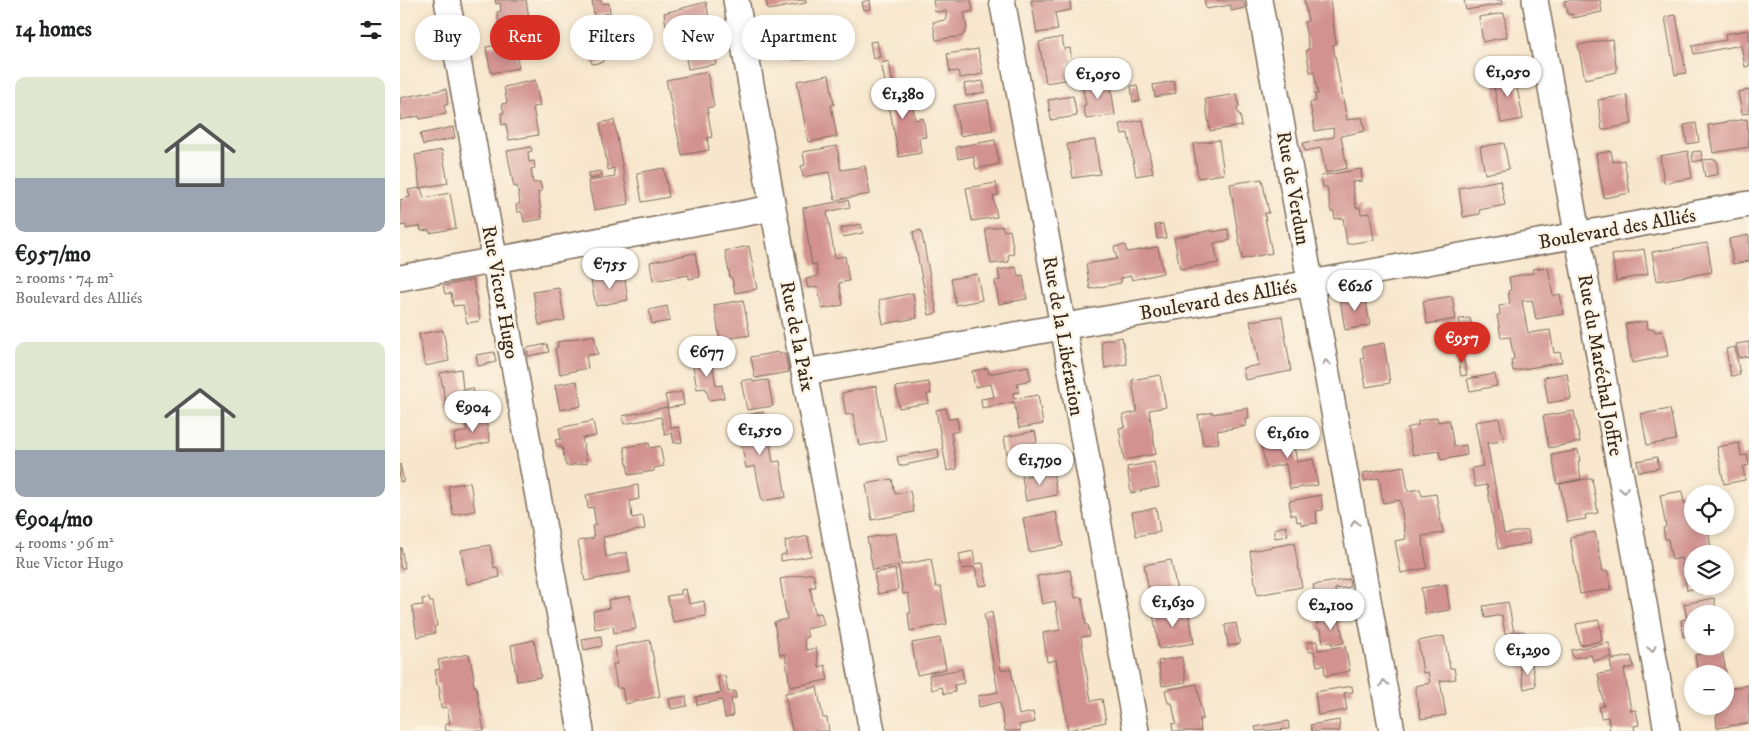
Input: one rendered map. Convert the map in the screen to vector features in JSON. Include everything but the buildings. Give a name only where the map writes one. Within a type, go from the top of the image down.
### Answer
[{"type":"street","name":"Rue Victor Hugo","points":[[447,0],[581,731]]},
{"type":"street","name":"Rue de la Paix","points":[[736,0],[773,208],[872,731]]},
{"type":"street","name":"Rue de la Libération","points":[[1002,0],[1136,731]]},
{"type":"street","name":"Rue de Verdun","points":[[1260,0],[1392,731]]},
{"type":"street","name":"Rue du Maréchal Joffre","points":[[1535,0],[1667,731]]},
{"type":"street","name":"Boulevard des Alliés","points":[[805,372],[1749,204]]},
{"type":"street","points":[[400,278],[773,208]]}]
